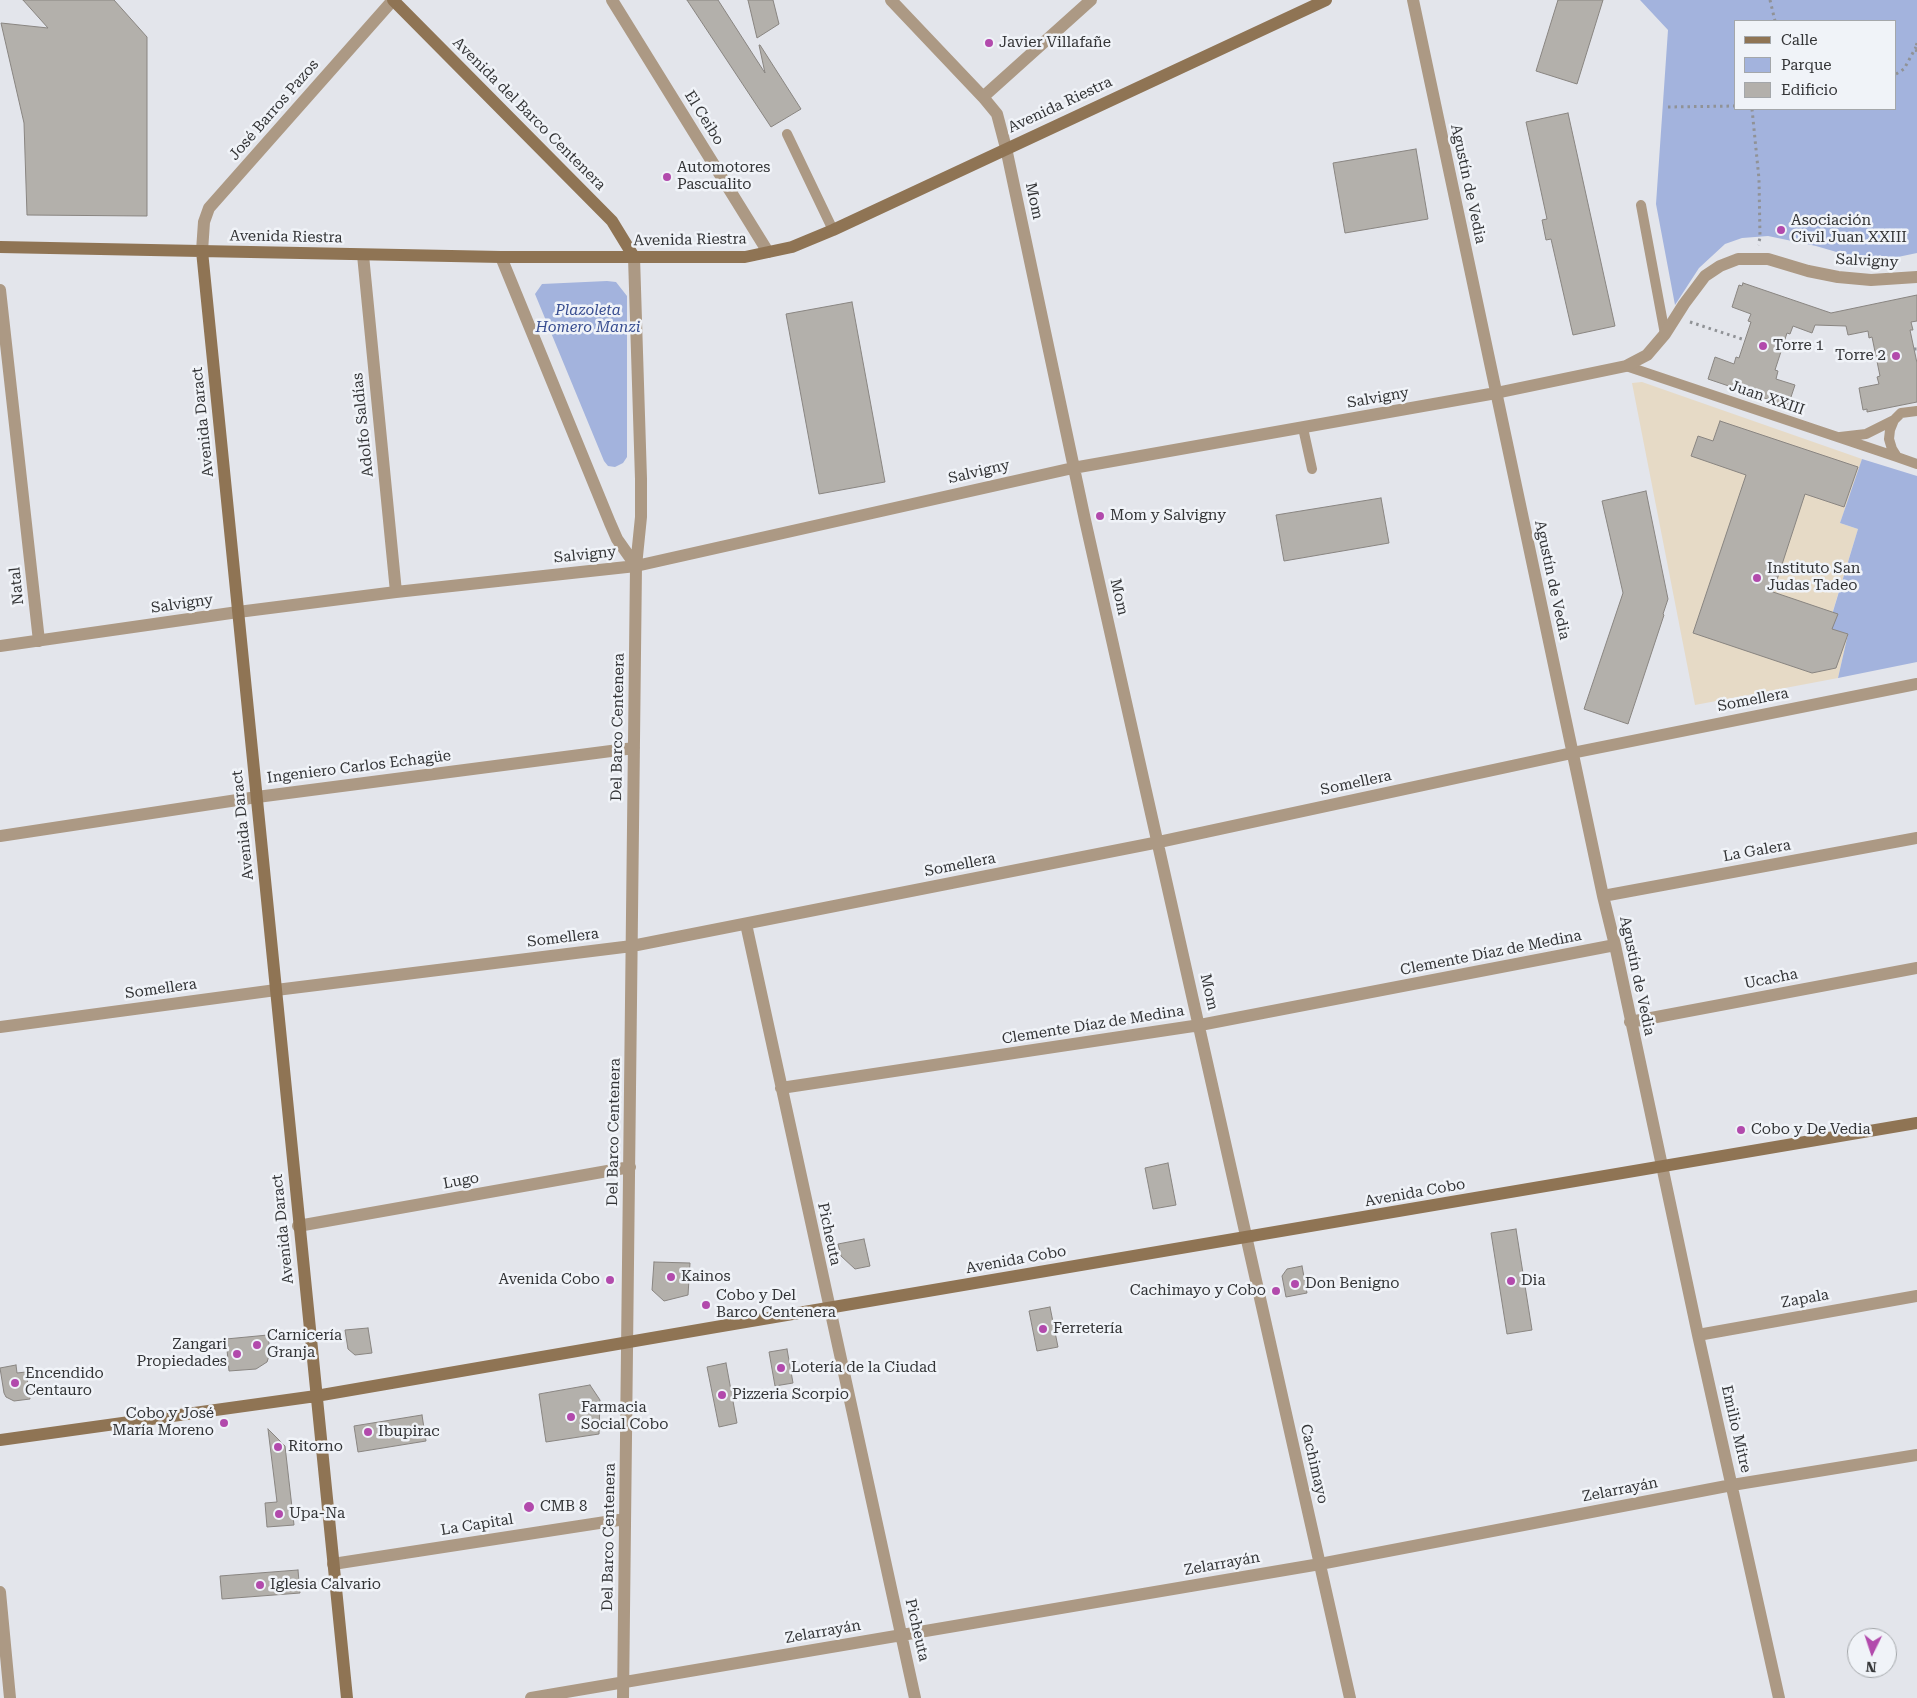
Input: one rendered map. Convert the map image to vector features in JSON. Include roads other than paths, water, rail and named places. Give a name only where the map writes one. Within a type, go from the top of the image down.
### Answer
[{"type":"main road","name":"Avenida del Barco Centenera","points":[[393,0],[612,221],[634,257]]},
{"type":"main road","name":"Avenida Riestra","points":[[0,247],[501,257],[745,257],[792,247],[833,230],[1326,0]]},
{"type":"main road","name":"Avenida Daract","points":[[202,251],[298,1226],[347,1698]]},
{"type":"main road","name":"Avenida Cobo","points":[[0,1440],[316,1396],[1917,1123]]},
{"type":"street","name":"José Barros Pazos","points":[[202,251],[204,222],[209,208],[393,0]]},
{"type":"street","name":"El Ceibo","points":[[612,0],[768,252]]},
{"type":"street","name":"Mom","points":[[891,0],[997,114],[1006,148],[1073,468],[1247,1238]]},
{"type":"street","points":[[983,97],[1092,0]]},
{"type":"street","name":"Agustín de Vedia","points":[[1413,0],[1572,753],[1662,1167]]},
{"type":"street","name":"Adolfo Saldías","points":[[363,255],[396,592]]},
{"type":"street","points":[[501,257],[610,523],[617,539],[636,566]]},
{"type":"street","name":"Del Barco Centenera","points":[[623,1698],[636,566],[641,517],[634,257]]},
{"type":"street","name":"Salvigny","points":[[0,646],[238,612],[396,592],[636,566],[1073,468],[1496,393],[1626,366],[1648,355],[1705,276],[1720,266],[1738,259],[1768,259],[1808,271],[1838,277],[1872,280],[1917,277]]},
{"type":"street","name":"Natal","points":[[0,290],[39,640]]},
{"type":"street","name":"Somellera","points":[[0,1027],[276,990],[632,946],[1158,842],[1572,753],[1917,684]]},
{"type":"street","name":"Ingeniero Carlos Echagüe","points":[[0,836],[257,797],[634,748]]},
{"type":"street","name":"La Galera","points":[[1603,896],[1917,838]]},
{"type":"street","name":"Picheuta","points":[[746,924],[780,1088],[916,1698]]},
{"type":"street","name":"Clemente Díaz de Medina","points":[[780,1088],[1200,1026],[1615,945]]},
{"type":"street","name":"Ucacha","points":[[1630,1022],[1917,968]]},
{"type":"street","name":"Lugo","points":[[298,1226],[630,1167]]},
{"type":"street","name":"Emilio Mitre","points":[[1662,1167],[1779,1698]]},
{"type":"street","name":"Cachimayo","points":[[1247,1238],[1350,1698]]},
{"type":"street","name":"Zapala","points":[[1698,1334],[1917,1296]]},
{"type":"street","name":"Zelarrayán","points":[[531,1698],[1320,1564],[1732,1485],[1917,1456]]},
{"type":"street","name":"La Capital","points":[[333,1564],[625,1519]]},
{"type":"street","points":[[0,1592],[10,1698]]},
{"type":"lane","points":[[787,134],[833,230]]},
{"type":"lane","points":[[1641,205],[1665,334]]},
{"type":"lane","name":"Juan XXIII","points":[[1626,366],[1917,464]]},
{"type":"lane","points":[[1836,437],[1866,434],[1894,420],[1901,413],[1917,411]]},
{"type":"lane","points":[[1894,420],[1889,440],[1897,458]]},
{"type":"lane","points":[[1303,428],[1312,469]]},
{"type":"place","name":"Javier Villafañe","points":[[989,43]]},
{"type":"place","name":"Automotores Pascualito","points":[[667,177]]},
{"type":"place","name":"Asociación Civil Juan XXIII","points":[[1781,230]]},
{"type":"place","name":"Torre 1","points":[[1763,346]]},
{"type":"place","name":"Torre 2","points":[[1896,356]]},
{"type":"place","name":"Mom y Salvigny","points":[[1100,516]]},
{"type":"place","name":"Instituto San Judas Tadeo","points":[[1757,578]]},
{"type":"place","name":"Cobo y De Vedia","points":[[1741,1130]]},
{"type":"place","name":"Kainos","points":[[671,1277]]},
{"type":"place","name":"Avenida Cobo","points":[[610,1280]]},
{"type":"place","name":"Dia","points":[[1511,1281]]},
{"type":"place","name":"Don Benigno","points":[[1295,1284]]},
{"type":"place","name":"Cachimayo y Cobo","points":[[1276,1291]]},
{"type":"place","name":"Cobo y Del Barco Centenera","points":[[706,1305]]},
{"type":"place","name":"Ferretería","points":[[1043,1329]]},
{"type":"place","name":"Carnicería Granja","points":[[257,1345]]},
{"type":"place","name":"Zangari Propiedades","points":[[237,1354]]},
{"type":"place","name":"Lotería de la Ciudad","points":[[781,1368]]},
{"type":"place","name":"Encendido Centauro","points":[[15,1383]]},
{"type":"place","name":"Pizzeria Scorpio","points":[[722,1395]]},
{"type":"place","name":"Farmacia Social Cobo","points":[[571,1417]]},
{"type":"place","name":"Cobo y José María Moreno","points":[[224,1423]]},
{"type":"place","name":"Ibupirac","points":[[368,1432]]},
{"type":"place","name":"Ritorno","points":[[278,1447]]},
{"type":"place","name":"CMB 8","points":[[529,1507]]},
{"type":"place","name":"Upa-Na","points":[[279,1514]]},
{"type":"place","name":"Iglesia Calvario","points":[[260,1585]]},
{"type":"park label","name":"Plazoleta Homero Manzi","points":[[588,320]]}]
